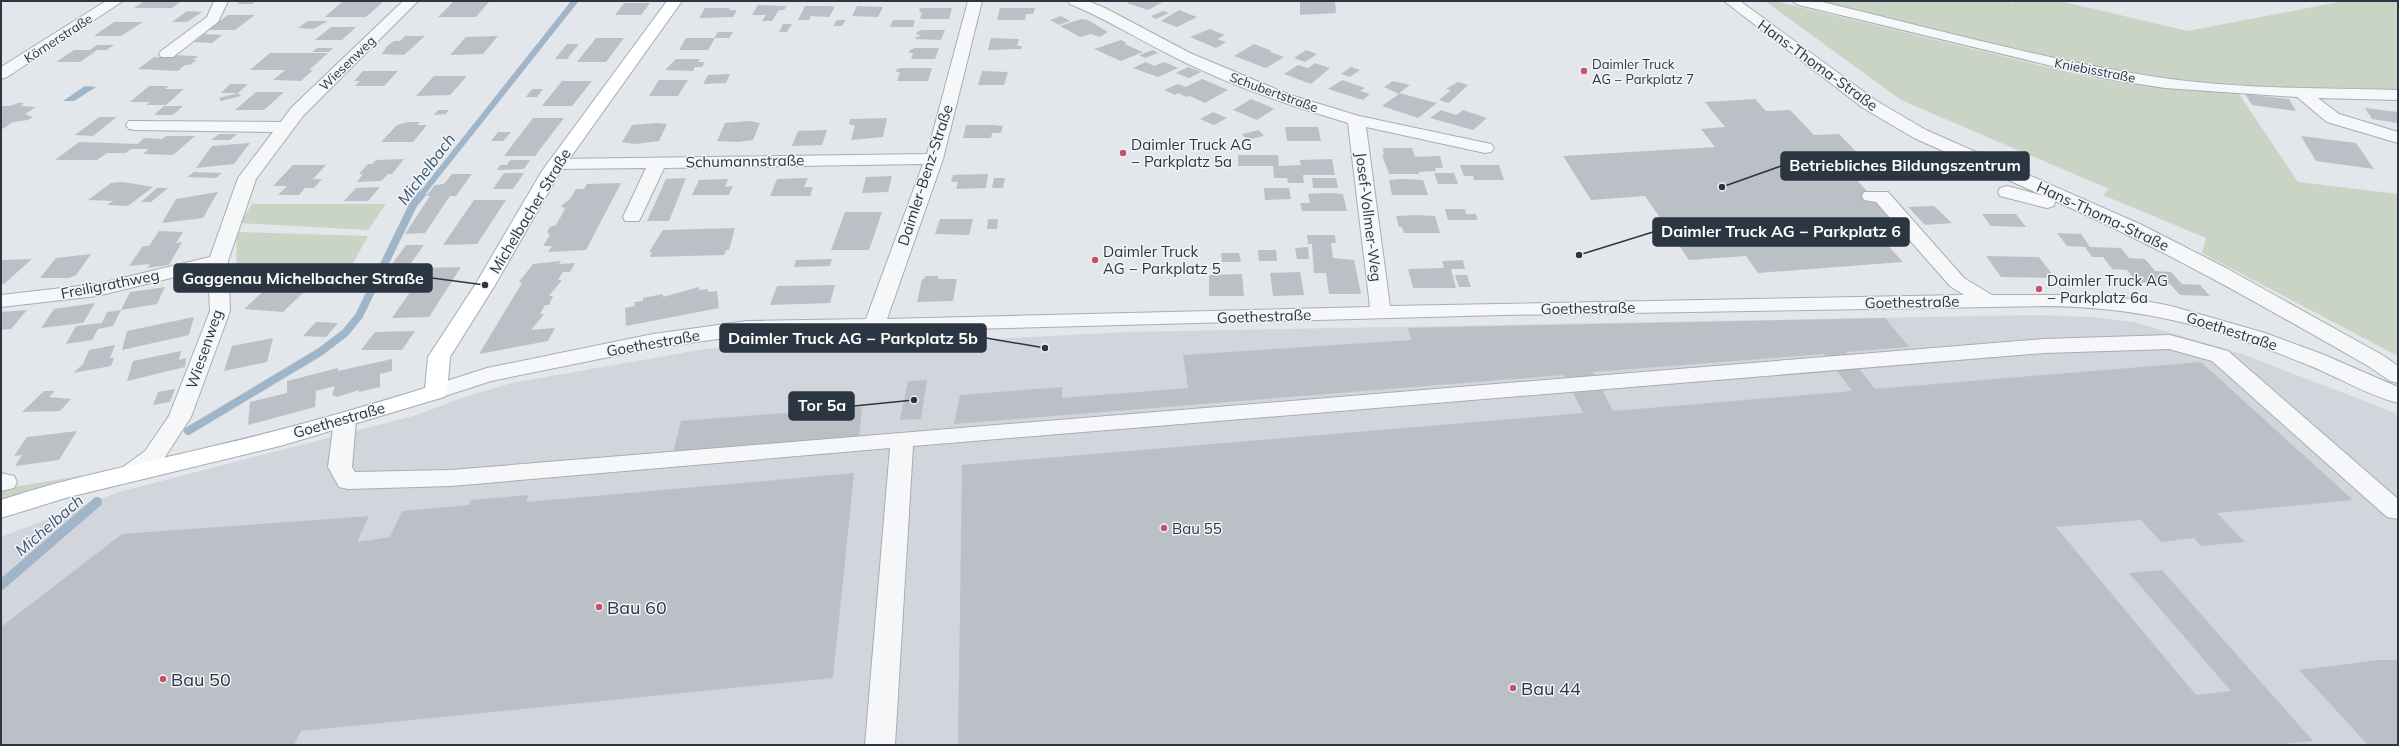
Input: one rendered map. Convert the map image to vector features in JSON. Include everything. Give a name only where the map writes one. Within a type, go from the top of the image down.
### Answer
[{"type":"main road","name":"Michelbacher Straße","points":[[436,392],[439,357],[485,284],[556,164],[676,1]]},
{"type":"main road","name":"Goethestraße","points":[[1,509],[75,485],[131,473],[345,420],[436,392]]},
{"type":"main road","name":"Goethestraße","points":[[1,524],[131,473]]},
{"type":"street","name":"Körnerstraße","points":[[1,74],[116,1]]},
{"type":"street","points":[[167,54],[213,18],[222,1]]},
{"type":"street","name":"Wiesenweg","points":[[131,473],[153,457],[180,416],[220,310],[218,261],[247,178],[297,112],[411,1]]},
{"type":"street","name":"Daimler-Benz-Straße","points":[[875,324],[934,159],[975,1]]},
{"type":"street","name":"Schubertstraße","points":[[1075,1],[1100,10],[1184,56],[1284,98],[1356,120],[1486,148]]},
{"type":"street","name":"Hans-Thoma-Straße","points":[[1731,1],[1869,104],[1920,134],[2135,229],[2219,272],[2376,361],[2398,376]]},
{"type":"street","name":"Kniebisstraße","points":[[1799,1],[2102,73],[2165,83],[2261,91],[2398,95]]},
{"type":"street","points":[[2300,91],[2333,118],[2398,138]]},
{"type":"street","name":"Josef-Vollmer-Weg","points":[[1356,120],[1381,313]]},
{"type":"street","points":[[135,125],[286,127]]},
{"type":"street","name":"Schumannstraße","points":[[556,164],[934,159]]},
{"type":"street","points":[[632,217],[658,162]]},
{"type":"street","points":[[2007,192],[2135,229]]},
{"type":"street","points":[[1871,196],[1881,196],[1957,282],[1988,301]]},
{"type":"street","name":"Freiligrathweg","points":[[1,301],[97,290],[218,261]]},
{"type":"street","name":"Goethestraße","points":[[436,392],[487,375],[653,341],[748,328],[1381,313],[2083,300],[2170,311],[2267,342],[2343,370],[2398,396]]},
{"type":"street","points":[[345,420],[340,467],[348,481],[451,478],[902,439],[2044,346],[2170,342],[2220,356],[2397,512]]},
{"type":"street","points":[[880,745],[902,439]]},
{"type":"shaded area","points":[[2039,315],[2092,317],[2134,322],[2242,354],[2398,414],[2398,745],[1,745],[1,537],[119,492],[417,415],[462,398],[512,383],[705,349],[759,345],[990,339],[1127,332]]},
{"type":"green space","points":[[1765,1],[1775,1],[2101,80],[2237,91],[2298,182],[2398,194],[2398,356],[2202,253],[2206,238],[2103,195],[2109,189],[1901,100]]},
{"type":"green space","points":[[1813,1],[2005,1],[2013,3],[2015,1],[2060,1],[2188,31],[2344,1],[2398,1],[2398,92],[2253,86],[2145,75],[2034,54]]},
{"type":"green space","points":[[252,204],[386,204],[368,230],[240,223]]},
{"type":"green space","points":[[237,232],[368,236],[348,272],[236,273]]},
{"type":"green space","points":[[80,476],[78,480],[1,505],[1,489]]},
{"type":"water","points":[[85,86],[96,87],[74,101],[63,101]]},
{"type":"building","points":[[144,1],[180,2],[172,8],[134,8]]},
{"type":"building","points":[[241,1],[257,1],[252,4],[237,4]]},
{"type":"building","points":[[343,1],[384,1],[366,17],[325,17]]},
{"type":"building","points":[[1131,1],[1163,2],[1148,10],[1127,3]]},
{"type":"building","points":[[1300,1],[1335,1],[1336,13],[1300,15]]},
{"type":"building","points":[[453,2],[489,2],[476,17],[438,17]]},
{"type":"building","points":[[624,3],[650,3],[641,15],[615,15]]},
{"type":"building","points":[[758,5],[787,6],[784,10],[779,10],[772,21],[762,21],[766,15],[752,15]]},
{"type":"building","points":[[805,6],[835,7],[829,17],[811,16],[809,20],[798,20]]},
{"type":"building","points":[[857,6],[883,7],[878,17],[852,16]]},
{"type":"building","points":[[705,8],[730,8],[729,10],[737,10],[733,17],[699,18]]},
{"type":"building","points":[[920,8],[952,8],[949,19],[920,19],[922,12],[919,12]]},
{"type":"building","points":[[1000,8],[1035,8],[1033,14],[1026,14],[1025,20],[997,20]]},
{"type":"building","points":[[1179,10],[1197,17],[1177,27],[1161,21]]},
{"type":"building","points":[[187,11],[202,12],[187,22],[172,22]]},
{"type":"building","points":[[1163,11],[1169,13],[1156,19],[1151,16]]},
{"type":"building","points":[[228,15],[255,15],[235,30],[208,30]]},
{"type":"building","points":[[1061,16],[1070,21],[1059,25],[1050,20]]},
{"type":"building","points":[[1081,19],[1088,20],[1108,32],[1100,37],[1091,34],[1080,37],[1060,26]]},
{"type":"building","points":[[837,20],[846,20],[842,26],[833,26]]},
{"type":"building","points":[[893,20],[915,20],[913,27],[890,27]]},
{"type":"building","points":[[308,21],[328,21],[313,29],[298,28]]},
{"type":"building","points":[[114,22],[143,22],[121,36],[94,36]]},
{"type":"building","points":[[783,24],[792,24],[787,32],[779,32]]},
{"type":"building","points":[[331,27],[356,27],[342,40],[315,40]]},
{"type":"building","points":[[1210,29],[1225,35],[1217,39],[1226,42],[1216,48],[1190,37]]},
{"type":"building","points":[[922,30],[945,30],[941,40],[915,39],[920,35],[916,34],[917,32]]},
{"type":"building","points":[[718,32],[733,32],[729,38],[715,38],[708,50],[679,50],[686,38],[714,38]]},
{"type":"building","points":[[204,34],[222,35],[212,43],[194,42]]},
{"type":"building","points":[[405,36],[425,36],[404,55],[382,54],[387,46],[394,41],[400,41]]},
{"type":"building","points":[[498,36],[483,54],[450,55],[466,37]]},
{"type":"building","points":[[596,38],[624,38],[606,62],[577,62]]},
{"type":"building","points":[[991,38],[1019,39],[1017,46],[1022,46],[1021,49],[988,50]]},
{"type":"building","points":[[1121,40],[1127,43],[1124,44],[1143,52],[1121,61],[1094,49]]},
{"type":"building","points":[[567,44],[579,44],[567,59],[555,59]]},
{"type":"building","points":[[1254,44],[1284,57],[1266,68],[1234,56]]},
{"type":"building","points":[[97,45],[114,45],[107,50],[97,50],[80,62],[56,62],[74,50],[90,50]]},
{"type":"building","points":[[317,48],[333,48],[329,52],[312,52]]},
{"type":"building","points":[[915,48],[939,48],[935,59],[911,59],[913,53],[909,53],[910,50]]},
{"type":"building","points":[[1153,50],[1158,53],[1145,58],[1139,55]]},
{"type":"building","points":[[1306,50],[1317,54],[1305,62],[1294,58]]},
{"type":"building","points":[[270,53],[328,53],[309,70],[313,70],[301,81],[273,80],[285,70],[250,70]]},
{"type":"building","points":[[173,55],[198,56],[193,60],[197,60],[189,65],[185,65],[178,71],[138,69],[154,57],[169,58]]},
{"type":"building","points":[[676,59],[700,59],[698,62],[705,62],[702,67],[695,67],[693,71],[665,70]]},
{"type":"building","points":[[1146,62],[1154,66],[1164,62],[1178,68],[1158,77],[1133,68]]},
{"type":"building","points":[[1315,63],[1330,68],[1311,84],[1284,74],[1298,65],[1308,68]]},
{"type":"building","points":[[1188,67],[1201,72],[1189,78],[1176,73]]},
{"type":"building","points":[[1351,67],[1360,70],[1350,77],[1341,74]]},
{"type":"building","points":[[932,68],[928,81],[897,81],[900,72],[896,72],[897,69]]},
{"type":"building","points":[[363,71],[398,71],[384,86],[355,86],[360,81],[354,81]]},
{"type":"building","points":[[982,71],[1008,72],[1004,85],[978,85]]},
{"type":"building","points":[[730,74],[726,83],[703,84],[708,75]]},
{"type":"building","points":[[434,76],[467,76],[450,95],[416,96]]},
{"type":"building","points":[[1202,79],[1228,90],[1205,103],[1190,96],[1187,97],[1178,93],[1175,95],[1164,90],[1178,84],[1186,87]]},
{"type":"building","points":[[659,80],[688,80],[678,96],[649,96]]},
{"type":"building","points":[[1342,80],[1365,88],[1360,91],[1370,94],[1363,100],[1328,89]]},
{"type":"building","points":[[562,81],[592,81],[572,106],[542,106]]},
{"type":"building","points":[[1393,81],[1410,85],[1399,93],[1437,103],[1418,118],[1382,106],[1399,94],[1384,87]]},
{"type":"building","points":[[1458,82],[1468,85],[1449,103],[1439,100],[1451,90],[1446,89]]},
{"type":"building","points":[[230,84],[248,84],[238,93],[221,93]]},
{"type":"building","points":[[149,86],[169,86],[165,89],[184,89],[166,105],[146,105],[150,102],[130,102]]},
{"type":"building","points":[[532,89],[543,89],[537,97],[526,97]]},
{"type":"building","points":[[256,92],[284,92],[264,110],[235,110]]},
{"type":"building","points":[[238,93],[241,96],[221,101],[219,98]]},
{"type":"building","points":[[2245,94],[2289,99],[2296,111],[2252,105]]},
{"type":"building","points":[[1251,99],[1274,109],[1257,120],[1233,110]]},
{"type":"building","points":[[1755,99],[1766,111],[1790,110],[1814,135],[1839,134],[1879,175],[1854,177],[1900,227],[1873,229],[1903,262],[1758,273],[1746,256],[1689,260],[1645,196],[1591,200],[1563,156],[1715,147],[1701,129],[1725,127],[1705,102]]},
{"type":"building","points":[[18,103],[24,103],[21,106],[36,107],[25,114],[33,117],[28,120],[13,122],[1,130],[1,106],[10,106]]},
{"type":"building","points":[[164,106],[183,106],[173,115],[154,115]]},
{"type":"building","points":[[2365,108],[2398,112],[2398,123],[2372,119]]},
{"type":"building","points":[[438,110],[449,110],[446,114],[434,115]]},
{"type":"building","points":[[1441,110],[1456,115],[1463,110],[1487,118],[1473,130],[1430,118]]},
{"type":"building","points":[[1213,112],[1227,118],[1214,125],[1200,119]]},
{"type":"building","points":[[99,117],[117,117],[93,136],[75,135]]},
{"type":"building","points":[[533,118],[564,118],[535,156],[504,156]]},
{"type":"building","points":[[887,118],[883,137],[851,140],[855,126],[849,124],[850,119]]},
{"type":"building","points":[[749,121],[760,123],[753,140],[738,142],[717,141],[725,123]]},
{"type":"building","points":[[408,122],[420,122],[417,125],[427,125],[413,142],[381,142],[397,125]]},
{"type":"building","points":[[657,123],[667,124],[659,141],[635,144],[622,142],[632,125]]},
{"type":"building","points":[[966,125],[1003,126],[1001,133],[992,133],[991,138],[963,138]]},
{"type":"building","points":[[1285,127],[1318,127],[1321,141],[1287,141]]},
{"type":"building","points":[[827,130],[822,145],[792,146],[798,131]]},
{"type":"building","points":[[1259,130],[1264,136],[1247,140],[1242,134]]},
{"type":"building","points":[[498,132],[511,132],[503,141],[491,141]]},
{"type":"building","points":[[219,134],[237,134],[230,140],[211,140]]},
{"type":"building","points":[[166,136],[195,136],[173,155],[143,154],[149,149],[131,149],[126,153],[107,153],[97,160],[55,160],[79,142],[138,144],[144,138],[162,139]]},
{"type":"building","points":[[2301,136],[2356,143],[2374,169],[2316,161]]},
{"type":"building","points":[[250,143],[234,164],[196,168],[212,146]]},
{"type":"building","points":[[1383,148],[1412,148],[1415,157],[1440,156],[1443,168],[1435,168],[1436,171],[1419,172],[1419,174],[1389,174],[1382,155],[1384,155]]},
{"type":"building","points":[[1238,155],[1278,155],[1279,166],[1301,165],[1300,160],[1332,159],[1335,175],[1303,175],[1304,183],[1288,183],[1287,178],[1274,178],[1273,166],[1238,166]]},
{"type":"building","points":[[404,159],[392,174],[388,174],[381,181],[357,182],[363,174],[359,174],[368,164],[372,164],[376,160]]},
{"type":"building","points":[[510,160],[530,160],[524,169],[497,170],[500,165],[507,165]]},
{"type":"building","points":[[293,165],[326,165],[313,179],[322,179],[314,188],[305,188],[299,195],[278,195],[287,186],[273,186]]},
{"type":"building","points":[[1460,165],[1499,165],[1504,180],[1474,180],[1473,176],[1464,176]]},
{"type":"building","points":[[194,172],[222,173],[216,178],[187,177]]},
{"type":"building","points":[[504,173],[524,173],[513,189],[493,189]]},
{"type":"building","points":[[1434,173],[1454,173],[1458,184],[1438,184]]},
{"type":"building","points":[[452,174],[472,174],[456,196],[450,196],[425,233],[405,234],[430,196],[426,196],[435,185],[444,184]]},
{"type":"building","points":[[988,174],[986,188],[956,189],[958,182],[951,182],[953,175]]},
{"type":"building","points":[[892,176],[888,192],[862,193],[866,177]]},
{"type":"building","points":[[686,178],[669,221],[647,221],[666,179]]},
{"type":"building","points":[[808,178],[804,187],[813,187],[810,196],[770,196],[777,179]]},
{"type":"building","points":[[994,178],[1005,178],[1003,188],[992,188]]},
{"type":"building","points":[[1312,178],[1336,178],[1338,188],[1313,188]]},
{"type":"building","points":[[728,179],[725,187],[733,186],[729,195],[692,195],[699,180]]},
{"type":"building","points":[[1389,180],[1423,180],[1428,195],[1392,195]]},
{"type":"building","points":[[123,182],[153,187],[128,206],[107,205],[113,201],[88,200],[111,183]]},
{"type":"building","points":[[621,183],[586,250],[548,252],[552,246],[543,246],[550,235],[547,232],[550,227],[556,225],[565,209],[561,206],[570,199],[576,189],[584,189],[587,184]]},
{"type":"building","points":[[380,187],[368,201],[344,201],[356,188]]},
{"type":"building","points":[[157,188],[168,188],[151,202],[141,202]]},
{"type":"building","points":[[1264,188],[1289,188],[1291,199],[1265,200]]},
{"type":"building","points":[[218,192],[203,218],[162,223],[176,199]]},
{"type":"building","points":[[1308,194],[1343,194],[1347,211],[1302,211],[1300,203],[1310,203]]},
{"type":"building","points":[[474,200],[506,200],[477,244],[443,245]]},
{"type":"building","points":[[1934,206],[1952,223],[1925,225],[1908,207]]},
{"type":"building","points":[[1445,209],[1465,209],[1466,214],[1476,214],[1478,220],[1448,220]]},
{"type":"building","points":[[845,212],[882,212],[869,250],[831,250]]},
{"type":"building","points":[[1982,214],[2016,214],[2026,227],[1991,226]]},
{"type":"building","points":[[1396,216],[1435,216],[1440,233],[1404,233],[1402,227],[1399,227]]},
{"type":"building","points":[[940,219],[973,219],[969,235],[935,234]]},
{"type":"building","points":[[988,219],[998,219],[997,229],[987,229]]},
{"type":"building","points":[[735,228],[729,250],[726,250],[724,255],[650,257],[652,252],[649,252],[663,230]]},
{"type":"building","points":[[159,231],[183,232],[176,243],[182,242],[169,265],[147,268],[150,264],[129,266],[143,246],[149,246]]},
{"type":"building","points":[[2057,233],[2081,234],[2090,247],[2121,248],[2129,258],[2145,259],[2155,271],[2171,272],[2182,284],[2200,285],[2210,296],[2180,295],[2170,284],[2137,282],[2127,270],[2112,269],[2103,257],[2092,257],[2085,247],[2067,246]]},
{"type":"building","points":[[1307,235],[1335,235],[1336,243],[1331,243],[1333,258],[1354,260],[1361,294],[1329,294],[1326,273],[1314,273],[1312,244],[1308,244]]},
{"type":"building","points":[[406,245],[424,245],[403,274],[385,274]]},
{"type":"building","points":[[1308,247],[1309,259],[1297,259],[1295,248]]},
{"type":"building","points":[[1258,250],[1276,250],[1277,261],[1259,261]]},
{"type":"building","points":[[1221,253],[1239,253],[1241,262],[1222,262]]},
{"type":"building","points":[[91,254],[76,275],[69,278],[40,278],[56,258]]},
{"type":"building","points":[[1986,256],[2039,257],[2055,278],[2001,277]]},
{"type":"building","points":[[32,259],[4,284],[1,284],[1,260]]},
{"type":"building","points":[[832,259],[830,266],[794,267],[796,260]]},
{"type":"building","points":[[1463,260],[1465,269],[1451,269],[1456,288],[1413,288],[1408,269],[1444,268],[1442,261]]},
{"type":"building","points":[[561,261],[559,264],[575,263],[570,272],[563,272],[558,280],[562,280],[549,296],[553,296],[549,305],[545,305],[540,314],[544,314],[531,330],[555,328],[548,341],[479,354],[522,283],[519,282],[533,264]]},
{"type":"building","points":[[461,267],[429,317],[392,318],[427,268]]},
{"type":"building","points":[[1300,272],[1304,295],[1273,296],[1270,273]]},
{"type":"building","points":[[1242,274],[1244,296],[1209,296],[1209,275]]},
{"type":"building","points":[[1455,275],[1467,275],[1471,287],[1459,287]]},
{"type":"building","points":[[925,276],[938,276],[938,279],[957,279],[953,301],[917,302],[922,279],[924,279]]},
{"type":"building","points":[[270,285],[308,288],[283,312],[244,309]]},
{"type":"building","points":[[835,285],[830,303],[770,305],[777,286]]},
{"type":"building","points":[[165,287],[157,304],[121,310],[130,292]]},
{"type":"building","points":[[699,287],[699,290],[708,289],[708,292],[717,291],[719,308],[626,326],[625,308],[635,306],[634,302],[643,301],[643,298],[663,294],[663,297]]},
{"type":"building","points":[[95,303],[83,323],[41,328],[54,309]]},
{"type":"building","points":[[27,310],[11,329],[1,330],[1,312]]},
{"type":"building","points":[[121,310],[113,326],[98,329],[92,340],[66,344],[76,326],[102,323],[107,312]]},
{"type":"building","points":[[194,317],[189,335],[122,350],[127,331]]},
{"type":"building","points":[[1885,318],[1909,347],[1846,352],[1875,389],[2201,362],[2353,500],[2217,513],[2245,542],[2201,546],[2194,538],[2161,542],[2141,520],[2056,527],[2196,695],[2231,691],[2129,573],[2162,570],[2313,741],[2275,745],[958,745],[962,465],[1583,413],[1564,375],[954,424],[960,395],[1062,387],[1062,398],[1188,388],[1183,355],[1412,340],[1407,328]],"holes":[[[1824,354],[1852,391],[1613,411],[1593,372]]]},
{"type":"building","points":[[316,322],[338,323],[326,337],[303,336]]},
{"type":"building","points":[[415,331],[402,350],[361,350],[375,332]]},
{"type":"building","points":[[273,338],[267,362],[224,371],[232,346]]},
{"type":"building","points":[[115,345],[110,358],[114,358],[111,366],[73,373],[83,364],[89,350]]},
{"type":"building","points":[[181,351],[179,360],[186,358],[185,367],[127,381],[133,361]]},
{"type":"building","points":[[392,359],[392,371],[380,374],[380,387],[359,392],[359,390],[337,397],[332,395],[335,386],[316,391],[315,407],[248,425],[250,402],[287,393],[287,381],[338,368],[338,371]]},
{"type":"building","points":[[927,380],[921,419],[900,420],[908,381]]},
{"type":"building","points":[[175,389],[170,402],[153,405],[158,392]]},
{"type":"building","points":[[44,391],[55,391],[49,397],[71,399],[60,411],[22,412]]},
{"type":"building","points":[[862,407],[859,438],[673,453],[681,421]]},
{"type":"building","points":[[77,431],[59,460],[15,466],[22,455],[14,456],[27,437]]},
{"type":"building","points":[[854,473],[833,678],[301,731],[294,745],[1,745],[1,627],[122,534],[369,516],[357,542],[390,537],[402,511],[469,505],[471,500],[529,495],[526,502]]},
{"type":"building","points":[[2379,660],[2398,660],[2398,745],[2368,745],[2299,670]]},
{"type":"waterway","name":"Michelbach","points":[[421,195],[575,1]]},
{"type":"waterway","name":"Michelbach","points":[[188,431],[320,352],[345,333],[359,316],[413,205],[422,194]]},
{"type":"waterway","name":"Michelbach","points":[[1,585],[97,502]]},
{"type":"place","name":"Daimler Truck AG − Parkplatz 7","points":[[1584,71]]},
{"type":"place","name":"Daimler Truck AG − Parkplatz 5a","points":[[1123,153]]},
{"type":"place","name":"Betriebliches Bildungszentrum","points":[[1722,187]]},
{"type":"place","name":"Daimler Truck AG − Parkplatz 6","points":[[1579,255]]},
{"type":"place","name":"Daimler Truck AG − Parkplatz 5","points":[[1095,260]]},
{"type":"place","name":"Gaggenau Michelbacher Straße","points":[[485,285]]},
{"type":"place","name":"Daimler Truck AG − Parkplatz 6a","points":[[2039,289]]},
{"type":"place","name":"Daimler Truck AG − Parkplatz 5b","points":[[1045,348]]},
{"type":"place","name":"Tor 5a","points":[[914,400]]},
{"type":"place","name":"Bau 55","points":[[1164,528]]},
{"type":"place","name":"Bau 60","points":[[599,607]]},
{"type":"place","name":"Bau 50","points":[[163,679]]},
{"type":"place","name":"Bau 44","points":[[1513,688]]}]
